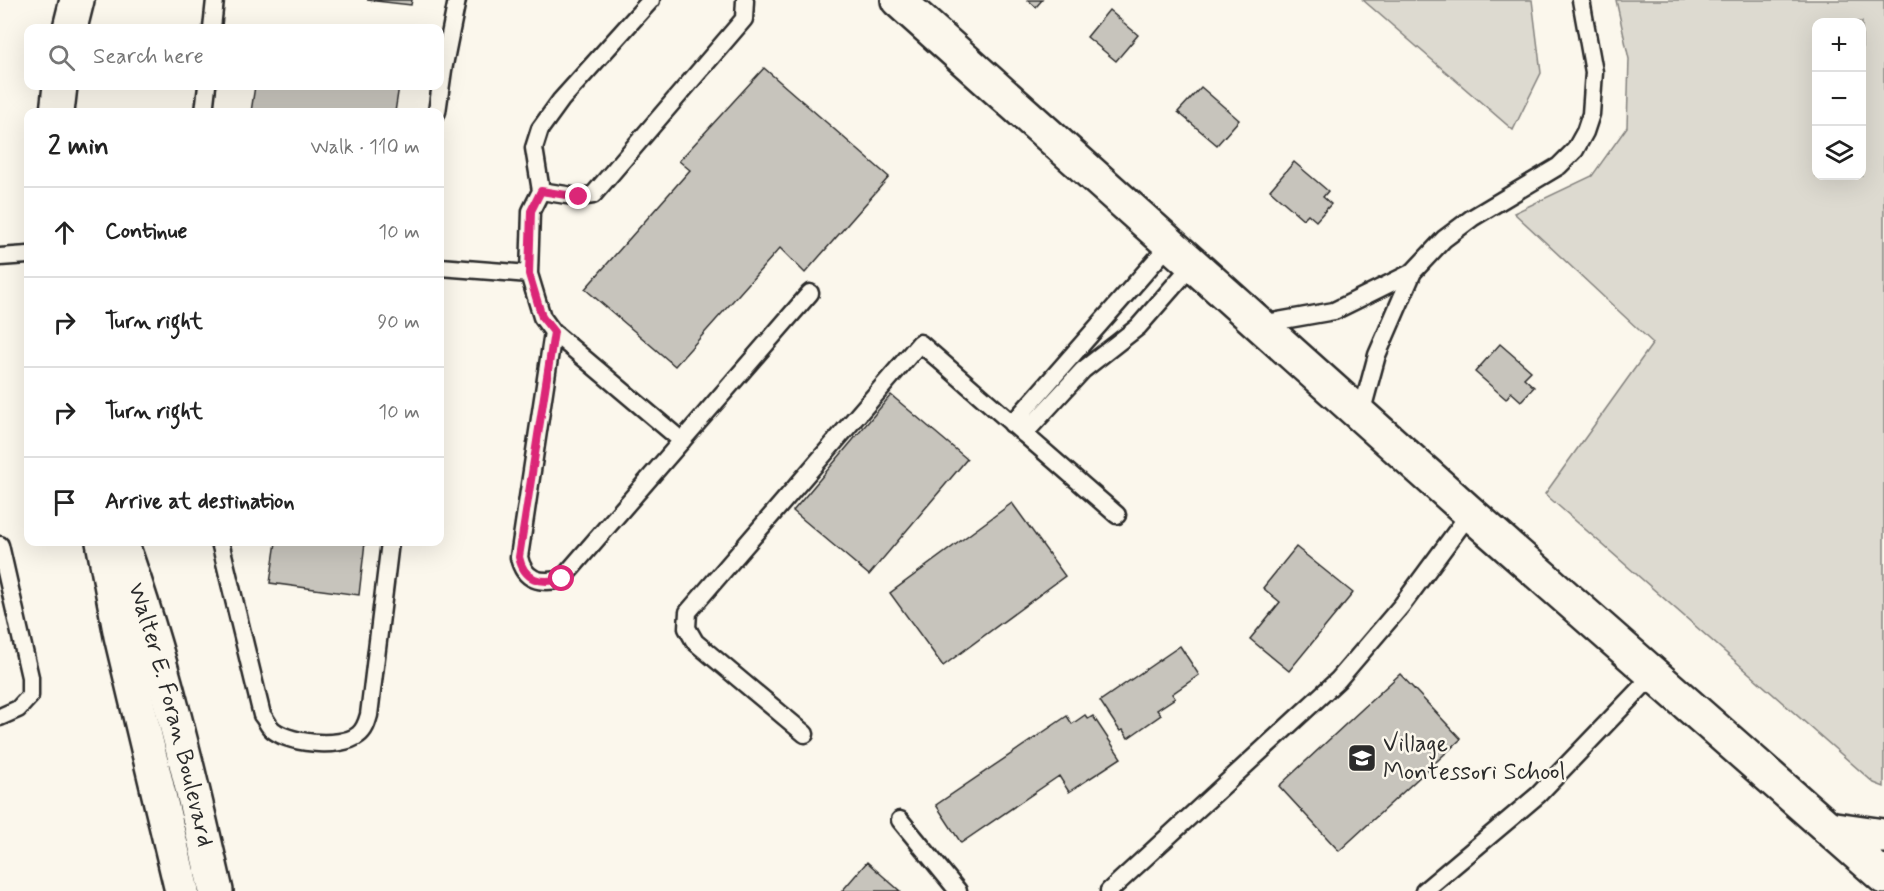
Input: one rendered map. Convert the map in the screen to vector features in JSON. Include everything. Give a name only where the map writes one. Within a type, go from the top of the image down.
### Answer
[{"type":"main road","points":[[71,24],[78,0]]},
{"type":"main road","points":[[898,0],[1470,513],[1884,877]]},
{"type":"main road","points":[[57,108],[60,90]]},
{"type":"main road","name":"Walter E. Foran Boulevard","points":[[104,546],[121,636],[182,891]]},
{"type":"main road","name":"Walter E. Foran Boulevard","points":[[122,546],[146,612],[172,706],[216,891]]},
{"type":"main road","points":[[1828,828],[1884,836]]},
{"type":"lane","points":[[215,0],[216,24]]},
{"type":"lane","points":[[444,50],[457,0]]},
{"type":"lane","points":[[651,0],[561,100],[540,129],[534,148],[541,191],[531,211],[529,274],[542,317],[554,332],[682,441]]},
{"type":"lane","points":[[541,191],[579,197],[593,195],[744,19],[745,0]]},
{"type":"lane","points":[[1361,414],[1377,355],[1413,272],[1444,239],[1472,218],[1551,171],[1575,150],[1585,132],[1591,114],[1594,72],[1581,0]]},
{"type":"lane","points":[[204,108],[207,90]]},
{"type":"lane","points":[[437,108],[439,90]]},
{"type":"lane","points":[[1018,429],[1182,254]]},
{"type":"lane","points":[[1018,429],[1083,370],[1138,327],[1182,254]]},
{"type":"lane","points":[[0,257],[24,255]]},
{"type":"lane","points":[[444,267],[529,274]]},
{"type":"lane","points":[[1261,324],[1334,311],[1413,272]]},
{"type":"lane","points":[[554,332],[519,557],[521,567],[532,579],[548,583],[562,579],[810,293]]},
{"type":"lane","points":[[805,734],[695,642],[687,628],[688,612],[920,343],[1117,515]]},
{"type":"lane","points":[[1109,891],[1338,680],[1402,605],[1470,513]]},
{"type":"lane","points":[[0,545],[30,677],[30,696],[18,709],[0,717]]},
{"type":"lane","points":[[221,546],[262,715],[270,728],[293,740],[320,742],[343,742],[357,736],[364,728],[369,715],[390,546]]},
{"type":"lane","points":[[1424,891],[1538,795],[1653,675]]},
{"type":"lane","points":[[900,820],[958,891]]},
{"type":"shaded area","points":[[1363,0],[1532,0],[1541,73],[1513,130]]},
{"type":"shaded area","points":[[1616,0],[1884,0],[1884,787],[1874,783],[1545,494],[1653,343],[1514,213],[1592,176],[1627,127],[1629,59]]},
{"type":"building","points":[[367,0],[412,0],[411,5]]},
{"type":"building","points":[[1028,0],[1042,0],[1036,7]]},
{"type":"building","points":[[1109,10],[1138,35],[1116,61],[1087,37]]},
{"type":"building","points":[[764,68],[889,177],[805,273],[780,248],[675,366],[585,289],[690,170],[679,161]]},
{"type":"building","points":[[1201,87],[1239,120],[1217,145],[1178,112]]},
{"type":"building","points":[[254,90],[398,90],[396,108],[252,108]]},
{"type":"building","points":[[1294,162],[1328,191],[1323,197],[1331,204],[1316,221],[1308,214],[1303,219],[1270,190]]},
{"type":"building","points":[[1500,344],[1531,371],[1524,378],[1534,387],[1521,401],[1511,392],[1506,399],[1475,372]]},
{"type":"building","points":[[891,395],[967,459],[869,575],[793,511]]},
{"type":"building","points":[[1012,503],[1065,576],[943,666],[890,593]]},
{"type":"building","points":[[275,546],[365,546],[359,595],[270,583]]},
{"type":"building","points":[[1296,547],[1353,593],[1289,671],[1250,639],[1280,602],[1263,588]]},
{"type":"building","points":[[1180,646],[1199,675],[1172,694],[1175,698],[1157,710],[1161,715],[1128,738],[1123,730],[1120,731],[1100,701]]},
{"type":"building","points":[[1400,674],[1461,739],[1339,851],[1279,786]]},
{"type":"building","points":[[1085,715],[1088,719],[1093,716],[1121,758],[1069,792],[1059,776],[961,843],[936,805],[1067,716],[1072,724]]},
{"type":"building","points":[[867,862],[900,891],[842,891]]},
{"type":"place","name":"Village Montessori School","points":[[1362,758]]},
{"type":"route","points":[[562,579],[548,583],[532,579],[521,567],[519,557],[554,332],[542,317],[529,274],[531,211],[541,191],[579,197]]}]
